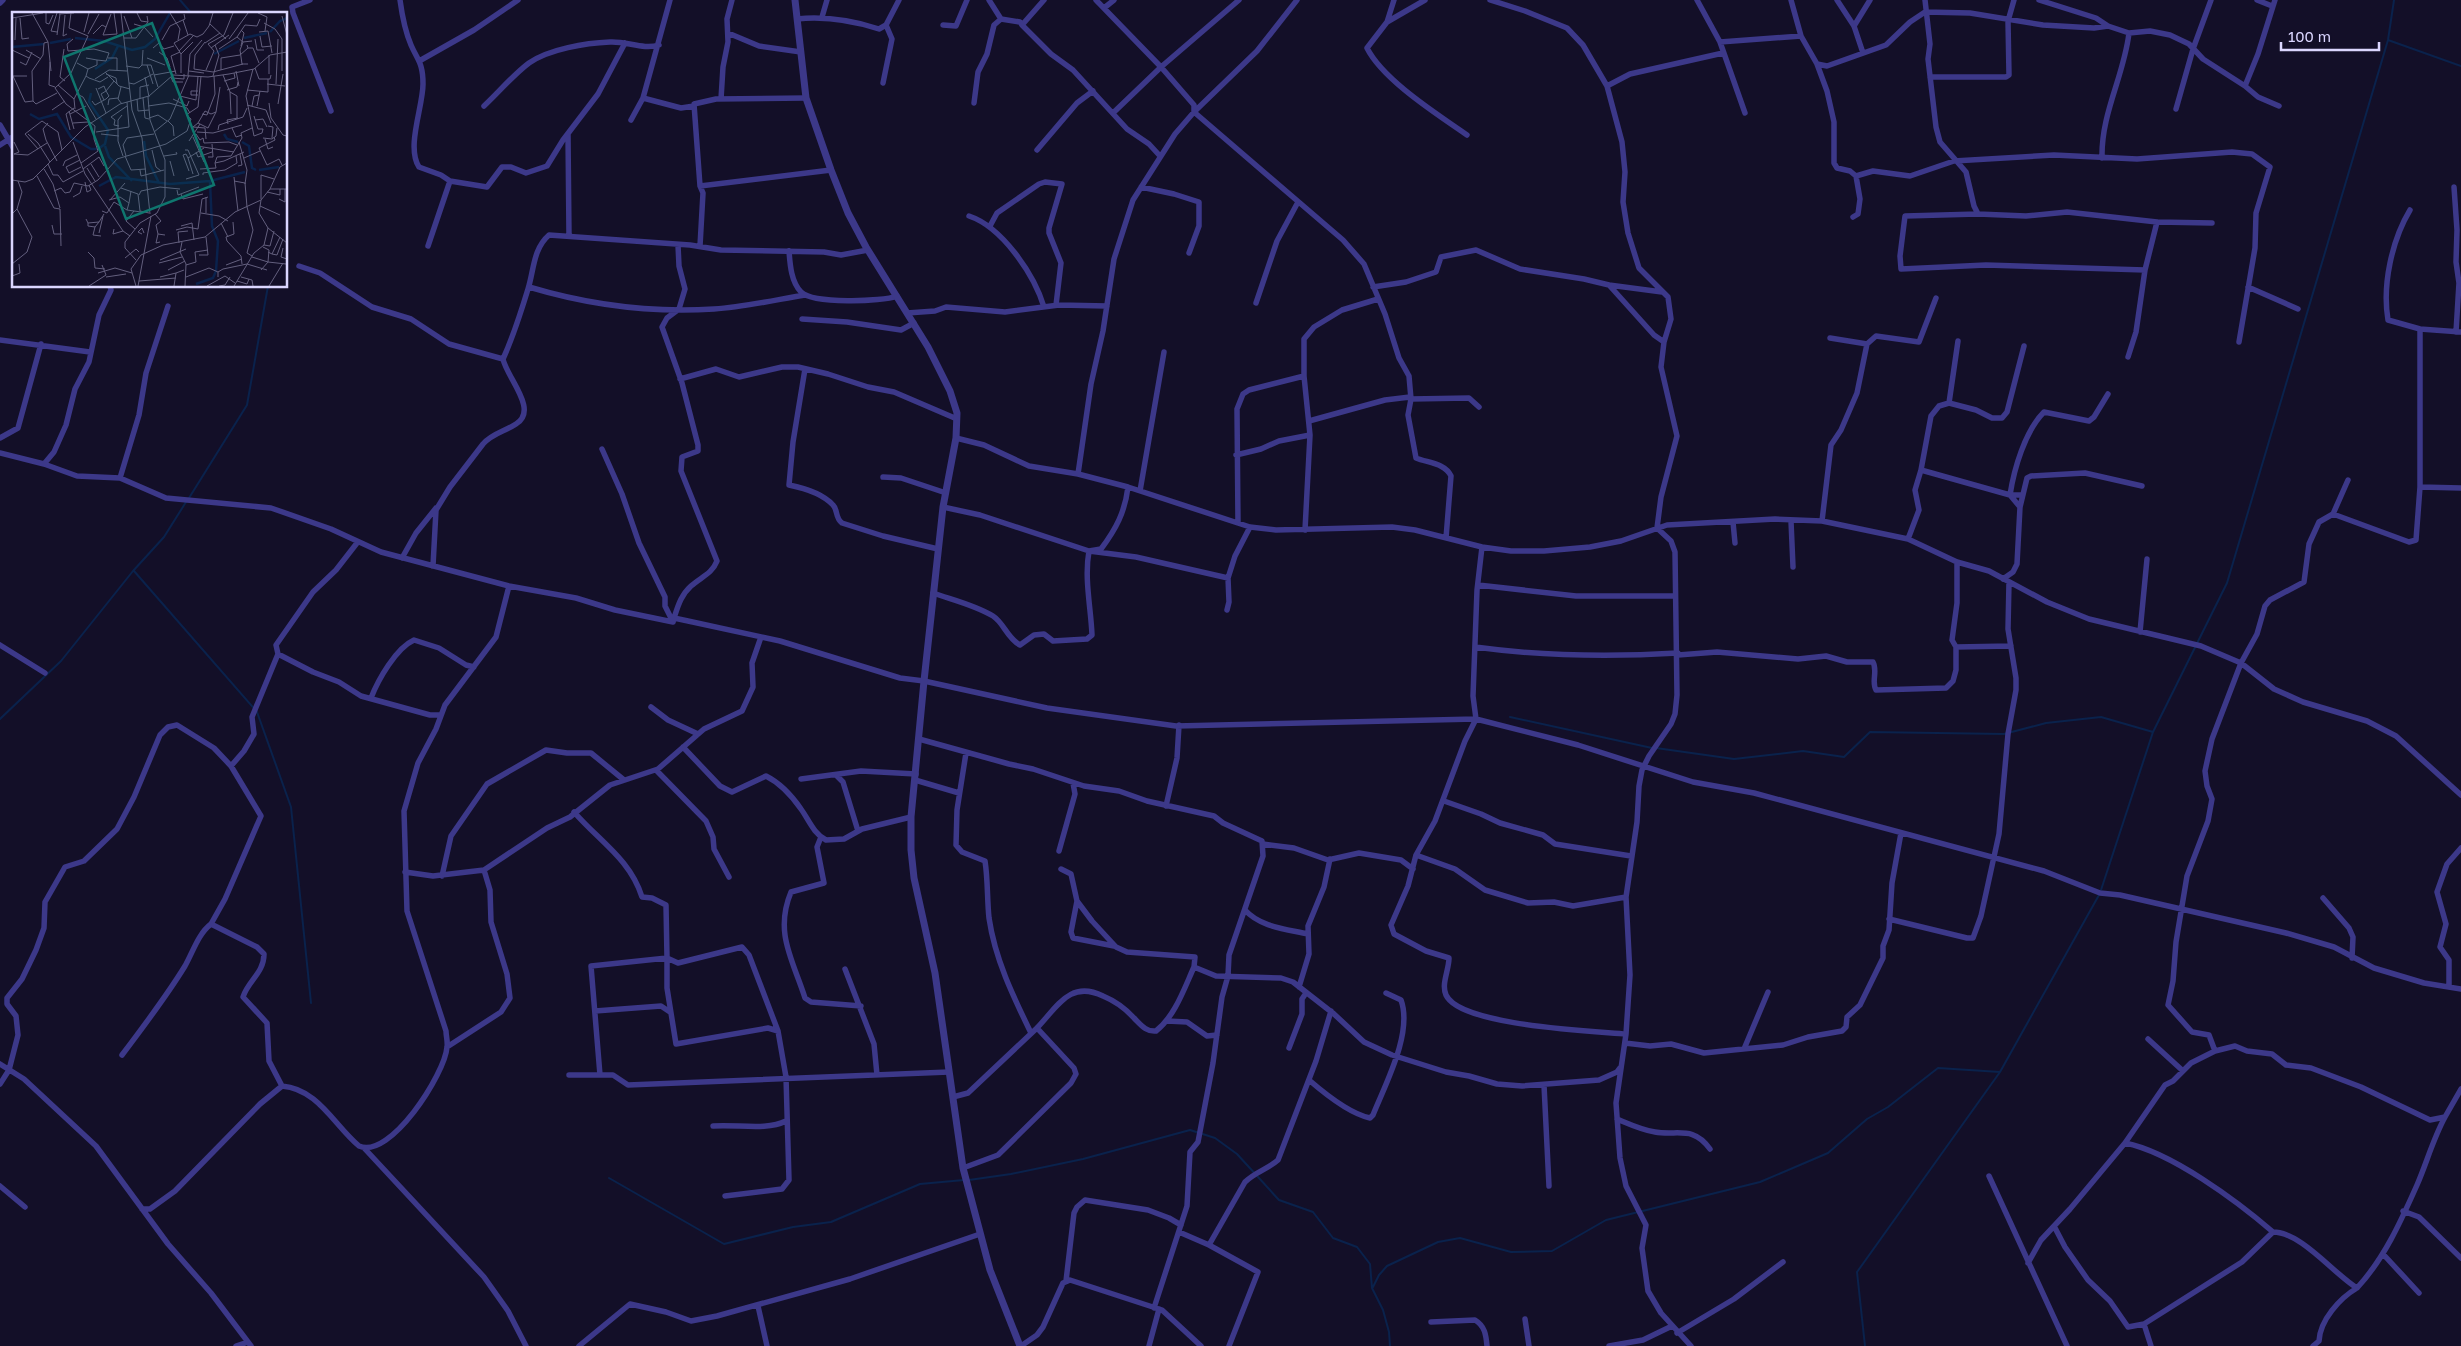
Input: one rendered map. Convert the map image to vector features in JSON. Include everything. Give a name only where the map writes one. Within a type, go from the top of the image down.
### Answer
[{"type":"street","points":[[0,3],[3,0]]},
{"type":"street","points":[[310,0],[292,7],[331,111]]},
{"type":"street","points":[[400,0],[411,46],[421,60],[423,83],[416,128],[415,159],[419,167],[441,175],[450,181],[472,183],[483,188],[487,187],[502,167],[511,167],[522,173],[539,170],[547,166],[598,94],[625,43]]},
{"type":"street","points":[[421,60],[474,30],[518,0]]},
{"type":"street","points":[[631,120],[643,98],[670,0]]},
{"type":"street","points":[[722,99],[721,80],[728,33],[727,18],[732,0]]},
{"type":"street","points":[[795,0],[806,98],[831,170],[848,214],[868,250],[914,322],[950,391],[956,419],[956,438],[943,507],[933,593],[911,817],[914,878],[934,972],[964,1171],[990,1270],[1021,1346],[1037,1336],[1062,1283],[1066,1281],[1074,1214],[1077,1207],[1085,1200],[1148,1210],[1169,1218],[1180,1228],[1258,1272],[1228,1346]]},
{"type":"street","points":[[822,17],[827,0]]},
{"type":"street","points":[[797,20],[822,17],[846,19],[879,29],[886,24],[899,0]]},
{"type":"street","points":[[943,26],[956,26],[959,23],[967,0]]},
{"type":"street","points":[[990,0],[1001,19]]},
{"type":"street","points":[[1022,25],[1044,0]]},
{"type":"street","points":[[1096,0],[1161,67],[1194,108],[1356,252],[1364,264],[1399,358],[1409,376],[1410,398],[1408,415],[1416,458],[1443,466],[1451,476],[1446,538]]},
{"type":"street","points":[[1104,8],[1114,0]]},
{"type":"street","points":[[1113,114],[1161,67],[1239,0]]},
{"type":"street","points":[[1078,474],[1091,384],[1117,248],[1133,200],[1160,156],[1194,108],[1202,106],[1258,51],[1298,0]]},
{"type":"street","points":[[1394,0],[1387,22],[1367,48],[1373,59],[1418,100],[1467,135]]},
{"type":"street","points":[[1387,22],[1425,0]]},
{"type":"street","points":[[1490,0],[1525,11],[1567,28],[1582,45],[1607,86],[1622,142],[1625,172],[1623,202],[1628,233],[1640,268],[1668,297],[1671,319],[1664,342],[1661,367],[1676,436],[1660,497],[1657,528]]},
{"type":"street","points":[[1697,0],[1720,42],[1745,113]]},
{"type":"street","points":[[1792,0],[1801,36],[1817,64],[1827,90],[1834,122],[1834,163],[1837,168],[1850,171],[1856,176],[1860,199],[1858,214],[1853,217]]},
{"type":"street","points":[[1837,0],[1854,26],[1862,53]]},
{"type":"street","points":[[1854,26],[1870,0]]},
{"type":"street","points":[[1925,0],[1930,44],[1930,76],[1936,127],[1940,142],[1966,172],[1974,206],[1978,214]]},
{"type":"street","points":[[1930,76],[2006,77],[2009,75],[2008,21],[2014,0]]},
{"type":"street","points":[[2039,0],[2096,18],[2108,26],[2129,32],[2150,30],[2189,44],[2224,74],[2245,86],[2258,97],[2279,106]]},
{"type":"street","points":[[2176,110],[2193,49],[2211,0]]},
{"type":"street","points":[[2245,86],[2258,54],[2273,3],[2258,0]]},
{"type":"street","points":[[1817,64],[1827,66],[1886,45],[1910,22],[1925,12],[1970,13],[2008,21],[2043,25],[2094,28],[2108,26]]},
{"type":"street","points":[[974,103],[978,72],[987,54],[994,25],[1001,19],[1020,22],[1051,54],[1073,70],[1127,129],[1149,144],[1160,156]]},
{"type":"street","points":[[883,83],[892,38],[886,24]]},
{"type":"street","points":[[2102,158],[2106,112],[2124,60],[2129,32]]},
{"type":"street","points":[[728,33],[759,46],[801,52]]},
{"type":"street","points":[[1720,42],[1801,36]]},
{"type":"street","points":[[484,106],[530,63],[552,53],[580,46],[612,42],[648,48],[659,45]]},
{"type":"street","points":[[1607,86],[1630,74],[1723,52]]},
{"type":"street","points":[[1037,150],[1077,103],[1093,91]]},
{"type":"street","points":[[643,98],[681,108],[694,106],[696,103],[722,99],[806,98]]},
{"type":"street","points":[[694,106],[700,186],[703,193],[700,246]]},
{"type":"street","points":[[0,125],[11,137],[0,145]]},
{"type":"street","points":[[568,134],[568,236]]},
{"type":"street","points":[[1856,176],[1873,171],[1910,176],[1954,160],[2054,155],[2137,158],[2232,152],[2252,154],[2270,167],[2256,213],[2255,248],[2239,342]]},
{"type":"street","points":[[700,186],[831,170]]},
{"type":"street","points":[[428,246],[450,181]]},
{"type":"street","points":[[990,226],[997,214],[1039,184],[1045,182],[1062,184],[1049,228],[1049,233],[1061,263],[1056,305]]},
{"type":"street","points":[[1141,187],[1199,202],[1200,226],[1189,253]]},
{"type":"street","points":[[2410,210],[2400,226],[2388,278],[2386,306],[2388,320],[2420,329],[2459,332],[2459,283],[2456,262],[2458,230],[2454,187]]},
{"type":"street","points":[[1256,303],[1276,241],[1298,202]]},
{"type":"street","points":[[2145,270],[1986,265],[1901,269],[1900,256],[1905,216],[1978,214],[2026,216],[2067,212],[2157,222],[2212,223]]},
{"type":"street","points":[[969,216],[990,226],[999,235],[1031,278],[1044,307]]},
{"type":"street","points":[[2128,357],[2137,324],[2145,270],[2157,222]]},
{"type":"street","points":[[402,558],[416,533],[483,444],[491,435],[521,420],[525,412],[525,403],[508,374],[503,359],[529,287],[534,258],[543,240],[549,235],[700,246],[722,250],[824,252],[841,255],[868,250]]},
{"type":"street","points":[[674,620],[682,596],[702,577],[713,571],[717,562],[681,471],[682,458],[698,451],[680,379],[662,327],[666,318],[680,309],[685,289],[679,266],[678,245]]},
{"type":"street","points":[[1373,287],[1406,282],[1436,272],[1441,257],[1476,250],[1520,269],[1609,285],[1662,292]]},
{"type":"street","points":[[789,251],[793,277],[801,292],[812,298],[863,300],[890,299],[898,296]]},
{"type":"street","points":[[299,266],[320,273],[372,307],[411,319],[449,344],[503,359]]},
{"type":"street","points":[[1609,285],[1654,335],[1664,342]]},
{"type":"street","points":[[529,287],[568,299],[651,310],[715,309],[805,295]]},
{"type":"street","points":[[2248,287],[2298,309]]},
{"type":"street","points":[[44,464],[60,441],[75,389],[89,362],[95,329],[110,288]]},
{"type":"street","points":[[1822,521],[1831,445],[1857,393],[1867,344],[1876,336],[1919,342],[1936,298]]},
{"type":"street","points":[[1305,530],[1310,435],[1304,376],[1304,339],[1314,327],[1349,307],[1378,299]]},
{"type":"street","points":[[907,313],[935,311],[946,307],[1005,312],[1056,305],[1107,306]]},
{"type":"street","points":[[120,478],[139,415],[146,373],[168,306]]},
{"type":"street","points":[[802,319],[847,322],[902,330],[914,322]]},
{"type":"street","points":[[2333,514],[2409,542],[2416,540],[2420,487],[2420,329]]},
{"type":"street","points":[[1830,338],[1867,344]]},
{"type":"street","points":[[0,340],[90,352]]},
{"type":"street","points":[[1949,403],[1958,341]]},
{"type":"street","points":[[0,438],[18,428],[40,344]]},
{"type":"street","points":[[1908,539],[1919,510],[1915,490],[1921,470],[1931,416],[1939,406],[1949,403],[1992,418],[2002,418],[2007,412],[2024,346]]},
{"type":"street","points":[[1140,491],[1164,352]]},
{"type":"street","points":[[680,379],[716,369],[739,377],[782,368],[805,368],[868,387],[894,392],[956,419]]},
{"type":"street","points":[[805,368],[793,442],[789,485],[807,488],[832,503],[836,509],[837,518],[842,523],[882,536],[938,549]]},
{"type":"street","points":[[1238,523],[1236,409],[1243,394],[1249,390],[1304,376]]},
{"type":"street","points":[[2020,507],[2010,495],[2013,472],[2036,420],[2044,412],[2089,421],[2094,417],[2108,394]]},
{"type":"street","points":[[1309,421],[1385,400],[1470,398],[1480,407]]},
{"type":"street","points":[[1236,455],[1261,449],[1278,441],[1310,435]]},
{"type":"street","points":[[956,438],[984,445],[1029,466],[1078,474],[1128,487],[1250,527],[1276,530],[1392,528],[1482,547],[1511,551],[1544,551],[1590,547],[1621,541],[1667,525],[1792,520],[1822,521],[1908,539],[1957,562],[1988,571],[2047,602],[2089,619],[2201,646],[2241,663],[2274,689],[2303,702],[2367,721],[2396,736],[2461,795]]},
{"type":"street","points":[[602,449],[622,494],[639,543],[674,620]]},
{"type":"street","points":[[0,453],[44,464],[77,476],[120,478],[166,498],[271,508],[331,529],[357,543],[402,558],[509,586],[576,598],[615,610],[780,640],[900,678],[924,681],[1046,708],[1179,725],[1476,719],[1578,744],[1693,782],[1754,793],[2044,871],[2100,893],[2180,908],[2286,933],[2334,947],[2352,958],[2382,971],[2424,983],[2461,989]]},
{"type":"street","points":[[1921,470],[2010,495],[2022,496]]},
{"type":"street","points":[[2003,579],[2013,572],[2017,564],[2020,544],[2020,507],[2026,480],[2031,476],[2085,473],[2142,486]]},
{"type":"street","points":[[882,477],[901,478],[946,493]]},
{"type":"street","points":[[2215,1051],[2209,1035],[2192,1032],[2168,1005],[2173,981],[2180,908],[2187,876],[2208,821],[2212,799],[2207,786],[2205,771],[2212,739],[2241,663],[2257,634],[2262,612],[2270,600],[2304,582],[2309,544],[2319,522],[2333,514],[2348,480]]},
{"type":"street","points":[[1089,551],[1101,549],[1116,530],[1125,508],[1128,487]]},
{"type":"street","points":[[2420,487],[2461,488]]},
{"type":"street","points":[[433,566],[434,522],[438,505]]},
{"type":"street","points":[[943,507],[980,515],[1089,551],[1136,557],[1228,578]]},
{"type":"street","points":[[1792,520],[1793,567]]},
{"type":"street","points":[[1732,522],[1735,543]]},
{"type":"street","points":[[1227,610],[1229,602],[1228,578],[1235,556],[1250,527]]},
{"type":"street","points":[[1657,528],[1671,541],[1675,552],[1674,596],[1678,654],[1675,714],[1667,731],[1644,765],[1626,897],[1630,975],[1626,1034],[1620,1068],[1617,1119],[1620,1158],[1626,1186],[1646,1225],[1642,1248],[1648,1292],[1677,1333],[1691,1346]]},
{"type":"street","points":[[231,766],[244,751],[254,734],[252,718],[278,654],[276,645],[312,592],[336,570],[357,543]]},
{"type":"street","points":[[1482,547],[1478,585],[1473,696],[1476,719],[1465,741],[1444,801],[1416,855],[1413,869],[1391,929],[1394,934],[1426,951],[1446,955],[1449,958],[1444,986],[1448,999],[1464,1009],[1514,1023],[1626,1034]]},
{"type":"street","points":[[933,593],[967,604],[994,617],[1009,636],[1020,645],[1034,634],[1044,634],[1053,641],[1087,639],[1092,635],[1088,607],[1087,562],[1089,551]]},
{"type":"street","points":[[2140,632],[2147,559]]},
{"type":"street","points":[[1475,647],[1546,653],[1636,655],[1717,652],[1798,659],[1826,656],[1847,662],[1873,662],[1876,669],[1874,687],[1876,690],[1946,688],[1953,681],[1956,670],[1956,647],[1952,640],[1957,603],[1957,562]]},
{"type":"street","points":[[1889,919],[1973,938],[1987,890],[1992,858],[2001,822],[2007,740],[2016,683],[2008,629],[2009,582]]},
{"type":"street","points":[[1478,585],[1576,596],[1674,596]]},
{"type":"street","points":[[365,1149],[373,1148],[410,1119],[441,1068],[448,1047],[446,1031],[407,911],[404,811],[418,763],[436,729],[445,705],[496,637],[509,586]]},
{"type":"street","points":[[405,872],[421,876],[442,876],[484,870],[547,828],[570,817],[602,790],[624,780],[656,770],[698,734],[710,726],[733,717],[742,711],[751,693],[752,663],[761,637]]},
{"type":"street","points":[[372,698],[384,672],[403,648],[414,640],[439,648],[466,665],[474,667]]},
{"type":"street","points":[[0,645],[45,673]]},
{"type":"street","points":[[1956,647],[2011,646]]},
{"type":"street","points":[[278,654],[313,672],[339,682],[361,696],[430,715],[441,715]]},
{"type":"street","points":[[651,707],[668,720],[698,734]]},
{"type":"street","points":[[0,1084],[9,1070],[18,1035],[16,1016],[7,1004],[7,998],[22,979],[36,950],[44,928],[45,902],[65,867],[84,861],[117,829],[134,797],[160,735],[168,727],[177,725],[214,748],[231,766],[262,816],[225,899],[211,924],[204,930],[168,992],[122,1055]]},
{"type":"street","points":[[1166,806],[1174,776],[1179,725]]},
{"type":"street","points":[[919,739],[966,753],[1034,769],[1073,783],[1119,791],[1166,806],[1214,816],[1222,823],[1262,841],[1263,856],[1229,955],[1228,976],[1222,997],[1198,1142],[1190,1152],[1188,1160],[1189,1193],[1156,1309],[1149,1346]]},
{"type":"street","points":[[683,747],[720,786],[732,792],[766,776],[773,780],[793,798],[820,837],[826,840],[844,839],[858,831],[911,817]]},
{"type":"street","points":[[442,876],[451,836],[480,791],[494,779],[516,770],[537,754],[553,750],[567,753],[591,753],[624,780]]},
{"type":"street","points":[[966,753],[959,793],[956,845],[962,852],[985,860],[989,917],[994,942],[1013,996],[1031,1033]]},
{"type":"street","points":[[656,770],[706,821],[710,827],[714,849],[729,877]]},
{"type":"street","points":[[801,779],[861,771],[916,777],[959,793]]},
{"type":"street","points":[[836,775],[843,782],[858,831]]},
{"type":"street","points":[[1059,851],[1075,794],[1073,783]]},
{"type":"street","points":[[1444,801],[1500,823],[1543,835],[1555,844],[1631,856]]},
{"type":"street","points":[[574,812],[592,833],[626,865],[636,879],[642,897],[652,898],[666,906],[670,1012],[676,1044],[768,1028],[778,1031]]},
{"type":"street","points":[[1625,1043],[1650,1046],[1671,1044],[1704,1052],[1783,1045],[1808,1037],[1842,1031],[1846,1027],[1847,1017],[1860,1005],[1883,958],[1883,946],[1889,930],[1901,833]]},
{"type":"street","points":[[820,837],[816,848],[824,883],[791,892],[787,903],[784,931],[789,959],[805,998],[811,1002],[861,1006]]},
{"type":"street","points":[[1263,844],[1294,848],[1330,859],[1359,853],[1400,860],[1413,869]]},
{"type":"street","points":[[2449,987],[2449,960],[2440,947],[2446,924],[2437,892],[2447,864],[2461,848]]},
{"type":"street","points":[[1416,855],[1455,869],[1485,890],[1528,902],[1554,902],[1573,906],[1626,897]]},
{"type":"street","points":[[1299,988],[1309,954],[1308,926],[1324,887],[1330,859]]},
{"type":"street","points":[[953,1097],[968,1093],[1066,998],[1081,990],[1090,990],[1126,1009],[1150,1032],[1156,1031],[1167,1021],[1182,994],[1194,967],[1196,957],[1127,952],[1116,947],[1073,938],[1071,932],[1077,901],[1071,874],[1061,869]]},
{"type":"street","points":[[448,1047],[501,1012],[510,998],[507,974],[491,922],[490,890],[484,870]]},
{"type":"street","points":[[2323,898],[2349,928],[2353,937],[2352,958]]},
{"type":"street","points":[[1077,901],[1116,947]]},
{"type":"street","points":[[1245,910],[1253,919],[1280,928],[1308,934]]},
{"type":"street","points":[[211,924],[257,947],[264,954],[264,964],[246,989],[243,997],[267,1023],[269,1062],[282,1086],[304,1093],[323,1106],[354,1142],[365,1149],[484,1277],[508,1311],[526,1346]]},
{"type":"street","points":[[600,1074],[591,966],[667,958],[678,963],[704,958],[738,947],[745,949],[770,1006],[778,1031],[786,1077],[789,1180],[782,1189],[725,1196]]},
{"type":"street","points":[[1194,967],[1216,976],[1281,978],[1293,982],[1331,1011],[1364,1042],[1397,1056],[1446,1072],[1497,1084],[1544,1085],[1599,1080],[1617,1072],[1620,1068]]},
{"type":"street","points":[[845,970],[861,1006],[874,1044],[877,1075]]},
{"type":"street","points":[[1744,1049],[1768,992]]},
{"type":"street","points":[[1289,1048],[1302,1014],[1302,999],[1306,993]]},
{"type":"street","points":[[1309,1080],[1326,1094],[1362,1116],[1370,1118],[1373,1116],[1397,1056],[1405,1010],[1401,1000],[1386,993]]},
{"type":"street","points":[[595,1011],[661,1006],[670,1012]]},
{"type":"street","points":[[1209,1245],[1245,1182],[1252,1175],[1267,1170],[1278,1160],[1309,1080],[1331,1011]]},
{"type":"street","points":[[1167,1021],[1187,1022],[1207,1036],[1217,1035]]},
{"type":"street","points":[[964,1171],[998,1155],[1075,1078],[1074,1068],[1037,1028]]},
{"type":"street","points":[[2148,1039],[2183,1071]]},
{"type":"street","points":[[2028,1263],[2041,1240],[2125,1143],[2165,1085],[2191,1063],[2215,1051],[2235,1046],[2247,1051],[2272,1054],[2286,1064],[2311,1068],[2362,1087],[2430,1120],[2445,1117]]},
{"type":"street","points":[[0,1064],[24,1079],[96,1146],[142,1209],[249,1344],[236,1346]]},
{"type":"street","points":[[569,1075],[614,1075],[628,1085],[652,1083],[691,1084],[786,1077],[949,1072]]},
{"type":"street","points":[[1544,1085],[1549,1186]]},
{"type":"street","points":[[142,1209],[150,1209],[175,1191],[260,1104],[282,1086]]},
{"type":"street","points":[[2313,1346],[2319,1341],[2320,1329],[2327,1318],[2345,1295],[2357,1288],[2383,1254],[2445,1117],[2461,1089]]},
{"type":"street","points":[[1617,1119],[1658,1133],[1680,1132],[1692,1135],[1705,1143],[1710,1150]]},
{"type":"street","points":[[713,1126],[739,1124],[773,1126],[786,1121]]},
{"type":"street","points":[[2125,1143],[2140,1146],[2190,1171],[2250,1212],[2273,1232],[2279,1232],[2292,1238],[2357,1288]]},
{"type":"street","points":[[1989,1176],[2066,1346]]},
{"type":"street","points":[[0,1186],[25,1207]]},
{"type":"street","points":[[150,1209],[150,1219]]},
{"type":"street","points":[[2403,1211],[2419,1216],[2461,1258]]},
{"type":"street","points":[[2054,1226],[2064,1247],[2088,1280],[2110,1301],[2118,1316],[2128,1327],[2144,1324],[2242,1262],[2273,1232]]},
{"type":"street","points":[[579,1346],[630,1304],[666,1312],[691,1321],[758,1306],[850,1279],[980,1234]]},
{"type":"street","points":[[2383,1254],[2419,1294]]},
{"type":"street","points":[[1677,1333],[1734,1299],[1783,1262]]},
{"type":"street","points":[[1066,1281],[1162,1310],[1201,1346]]},
{"type":"street","points":[[758,1306],[767,1346]]},
{"type":"street","points":[[1525,1319],[1528,1346]]},
{"type":"street","points":[[1431,1322],[1475,1320],[1481,1324],[1485,1332],[1487,1346]]},
{"type":"street","points":[[2144,1324],[2151,1346]]},
{"type":"street","points":[[1609,1346],[1643,1340],[1672,1326]]},
{"type":"waterway","points":[[180,0],[190,12]]},
{"type":"waterway","points":[[2101,890],[2153,732],[2227,583],[2388,40],[2394,0]]},
{"type":"waterway","points":[[2388,40],[2461,66]]},
{"type":"waterway","points":[[189,498],[247,405],[268,288]]},
{"type":"waterway","points":[[0,719],[61,661],[133,571],[164,537],[186,502]]},
{"type":"waterway","points":[[134,571],[257,712],[291,807],[311,1003]]},
{"type":"waterway","points":[[1510,717],[1652,748]]},
{"type":"waterway","points":[[1656,748],[1734,759],[1803,751],[1844,757],[1870,732],[2004,734],[2046,723],[2101,717],[2153,732]]},
{"type":"waterway","points":[[1865,1346],[1857,1272],[2000,1072],[2099,895]]},
{"type":"waterway","points":[[1373,1287],[1379,1275],[1387,1266],[1438,1242],[1460,1238],[1511,1252],[1552,1251],[1606,1220],[1760,1182],[1828,1153],[1867,1119],[1888,1107],[1938,1068],[2000,1072]]},
{"type":"waterway","points":[[969,1180],[1011,1174],[1083,1159],[1190,1130],[1215,1138],[1237,1154],[1279,1200],[1313,1212],[1333,1238],[1357,1247],[1370,1264],[1372,1288],[1383,1310],[1389,1332],[1390,1346]]},
{"type":"waterway","points":[[609,1178],[724,1244],[793,1227],[831,1222],[920,1184],[964,1180]]}]
